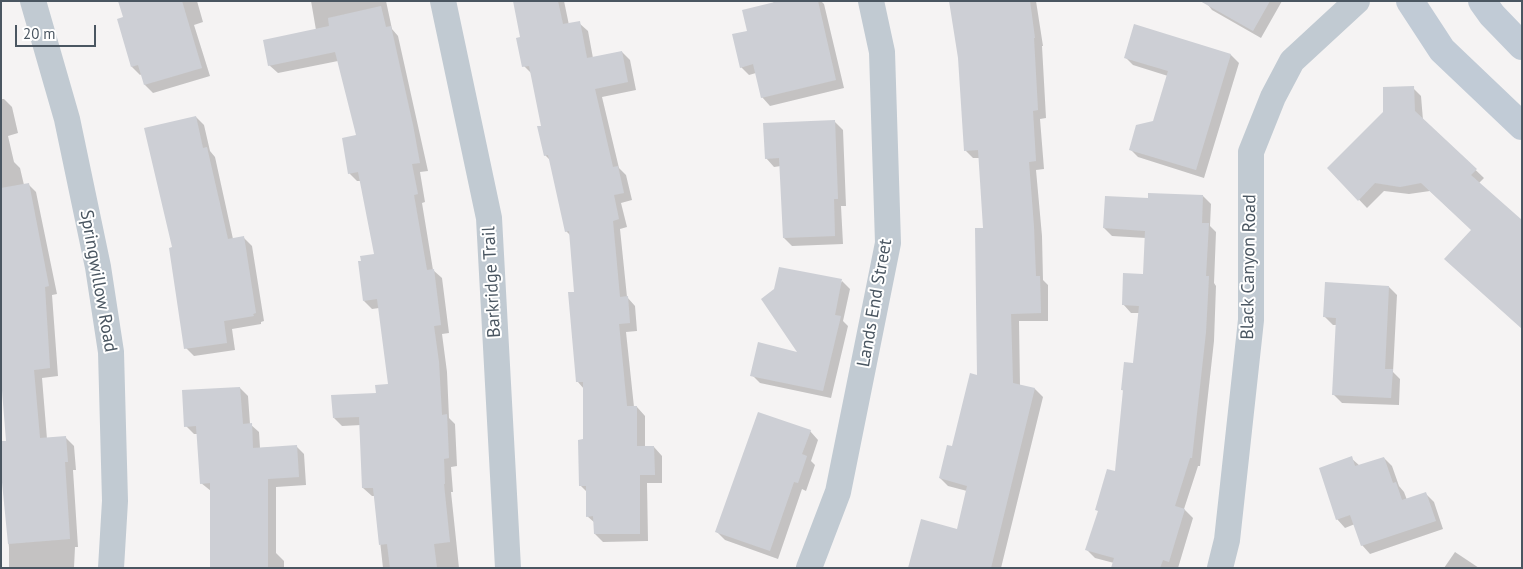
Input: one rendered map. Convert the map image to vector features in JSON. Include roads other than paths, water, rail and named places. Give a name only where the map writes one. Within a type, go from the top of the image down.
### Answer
[{"type":"main road","points":[[1410,1],[1442,50],[1522,126]]},
{"type":"main road","points":[[1482,1],[1522,46]]},
{"type":"street","name":"Springwillow Road","points":[[33,1],[67,119],[98,267],[111,352],[115,501],[111,568]]},
{"type":"street","name":"Barkridge Trail","points":[[444,1],[489,218],[508,568]]},
{"type":"street","name":"Lands End Street","points":[[809,568],[838,492],[888,243],[882,52],[871,1]]},
{"type":"street","name":"Black Canyon Road","points":[[1220,568],[1227,540],[1251,320],[1251,152],[1273,97],[1292,61],[1357,1]]}]
